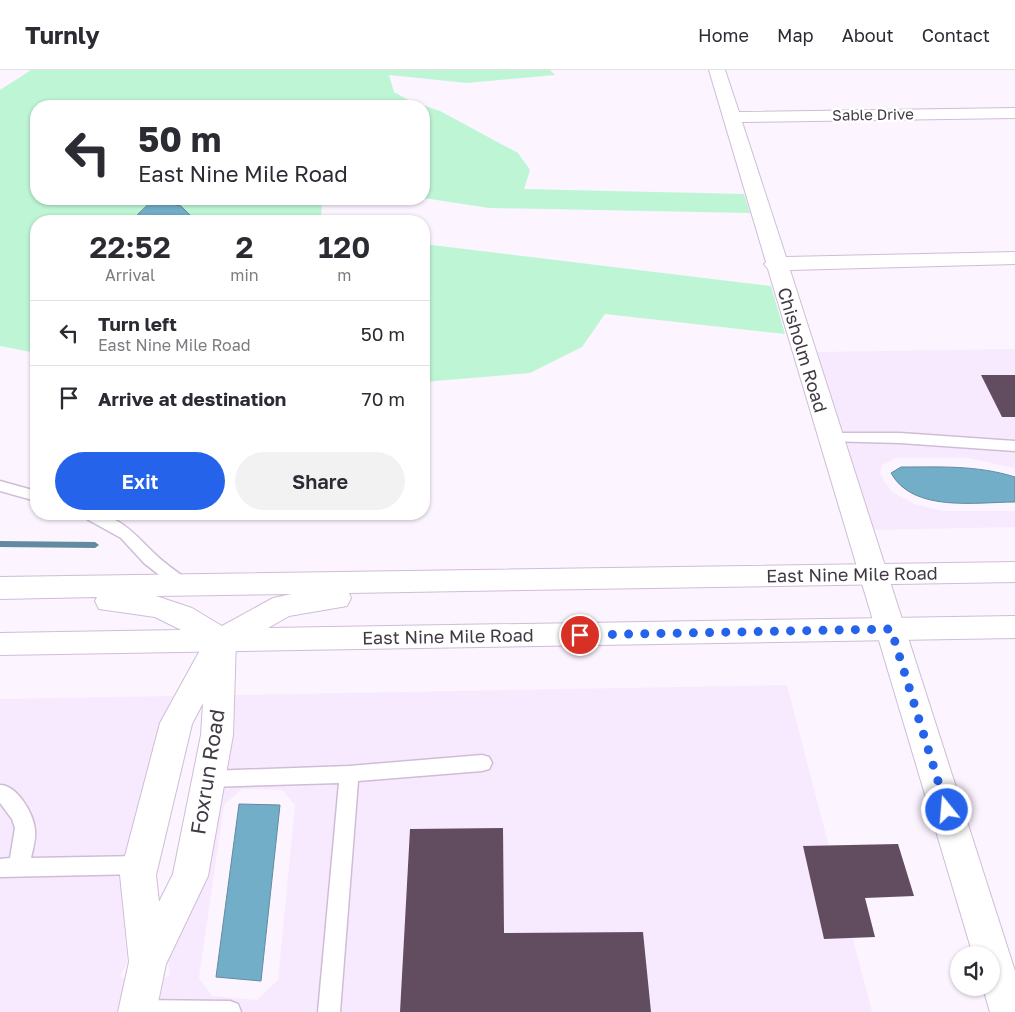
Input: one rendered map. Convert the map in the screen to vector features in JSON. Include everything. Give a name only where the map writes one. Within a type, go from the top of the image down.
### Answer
[{"type":"street","name":"Chisholm Road","points":[[717,70],[775,264],[891,629],[1009,1012]]},
{"type":"street","name":"Sable Drive","points":[[731,117],[1015,113]]},
{"type":"street","points":[[775,264],[1015,258]]},
{"type":"street","name":"East Nine Mile Road","points":[[0,588],[1015,572]]},
{"type":"street","points":[[0,600],[130,602],[173,611],[221,640],[283,606],[324,598],[704,593],[756,576]]},
{"type":"street","name":"East Nine Mile Road","points":[[0,644],[1015,627]]},
{"type":"street","name":"Foxrun Road","points":[[137,1011],[148,962],[190,876],[217,735],[221,640]]},
{"type":"street","name":"Foxrun Road","points":[[148,962],[138,875],[140,865],[176,723],[221,640]]},
{"type":"lane","points":[[830,438],[900,438],[1015,446]]},
{"type":"lane","points":[[0,486],[30,494]]},
{"type":"lane","points":[[102,520],[127,534],[150,558],[183,585]]},
{"type":"lane","points":[[209,779],[349,774],[482,763]]},
{"type":"lane","points":[[329,1012],[349,774]]},
{"type":"lane","points":[[0,793],[4,793],[20,812],[27,829],[9,868],[140,865]]},
{"type":"lane","points":[[137,1011],[230,1012]]},
{"type":"shaded area","points":[[1015,349],[1015,468],[967,458],[897,458],[882,465],[880,474],[891,491],[914,504],[943,511],[1015,511],[1015,527],[872,530],[815,352]]},
{"type":"shaded area","points":[[787,685],[872,1012],[157,1012],[164,978],[170,975],[168,962],[208,876],[234,735],[235,695]],"holes":[[[242,789],[282,790],[295,805],[278,980],[257,1000],[212,996],[199,978],[224,805]]]},
{"type":"shaded area","points":[[173,696],[160,723],[120,874],[127,963],[120,976],[125,978],[117,1012],[0,1012],[0,699]]},
{"type":"green space","points":[[31,70],[550,70],[555,75],[467,83],[389,75],[394,92],[408,100],[30,100],[30,205],[322,205],[321,215],[190,215],[181,206],[138,215],[30,215],[30,352],[0,346],[0,90]]},
{"type":"green space","points":[[430,108],[440,111],[518,153],[530,170],[524,189],[744,194],[750,213],[489,208],[430,199]]},
{"type":"green space","points":[[430,245],[771,286],[785,334],[605,314],[582,347],[530,373],[430,381]]},
{"type":"water","points":[[148,205],[177,205],[181,206],[190,215],[138,215]]},
{"type":"water","points":[[901,467],[987,470],[1015,477],[1015,502],[964,503],[930,500],[914,494],[901,486],[891,473]]},
{"type":"water","points":[[239,804],[280,805],[261,981],[216,977]]},
{"type":"building","points":[[981,375],[1015,375],[1015,417],[1002,417]]},
{"type":"building","points":[[503,828],[504,933],[643,932],[651,1012],[400,1012],[410,829]]},
{"type":"building","points":[[898,844],[914,896],[865,898],[875,937],[824,939],[803,846]]},
{"type":"waterway","points":[[0,544],[95,545]]},
{"type":"route","points":[[580,635],[891,629],[947,810]]}]
